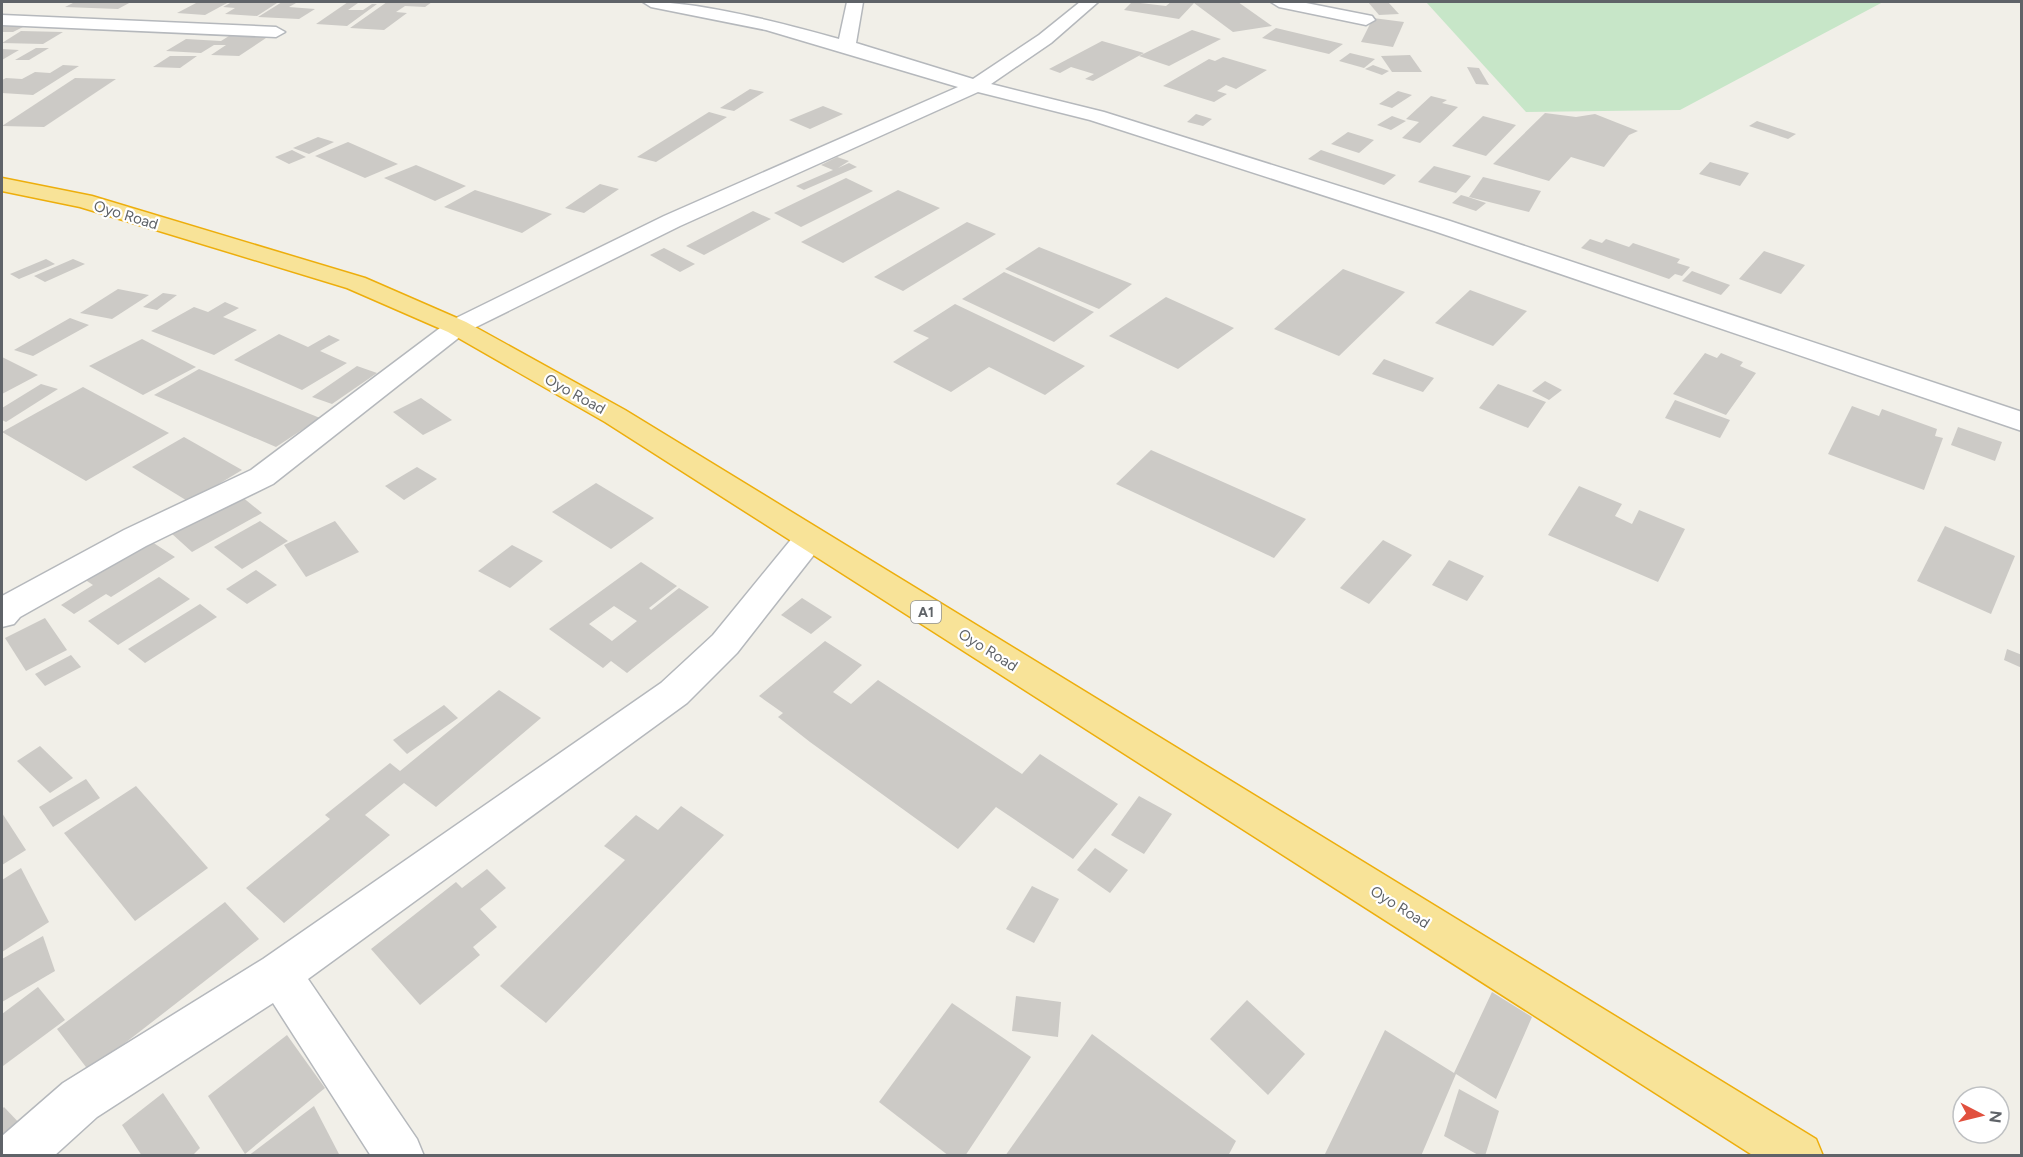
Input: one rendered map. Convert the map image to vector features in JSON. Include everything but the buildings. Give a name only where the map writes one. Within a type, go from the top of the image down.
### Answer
[{"type":"highway","name":"Oyo Road","points":[[2,185],[84,201],[356,283],[457,327],[615,416],[1799,1155]]},
{"type":"street","points":[[651,2],[768,25],[976,86],[1097,116],[1442,226],[2022,422]]},
{"type":"street","points":[[846,46],[855,2]]},
{"type":"street","points":[[2,615],[8,608],[135,538],[262,477],[457,327],[672,221],[976,86],[1045,39],[1090,2]]},
{"type":"street","points":[[1279,2],[1366,20]]},
{"type":"street","points":[[3,21],[32,6]]},
{"type":"street","points":[[3,21],[276,32]]},
{"type":"street","points":[[16,1155],[80,1100],[279,974],[674,693],[725,644],[809,539]]},
{"type":"street","points":[[279,974],[400,1155]]},
{"type":"green space","points":[[1426,2],[1883,2],[1680,110],[1526,112]]}]
